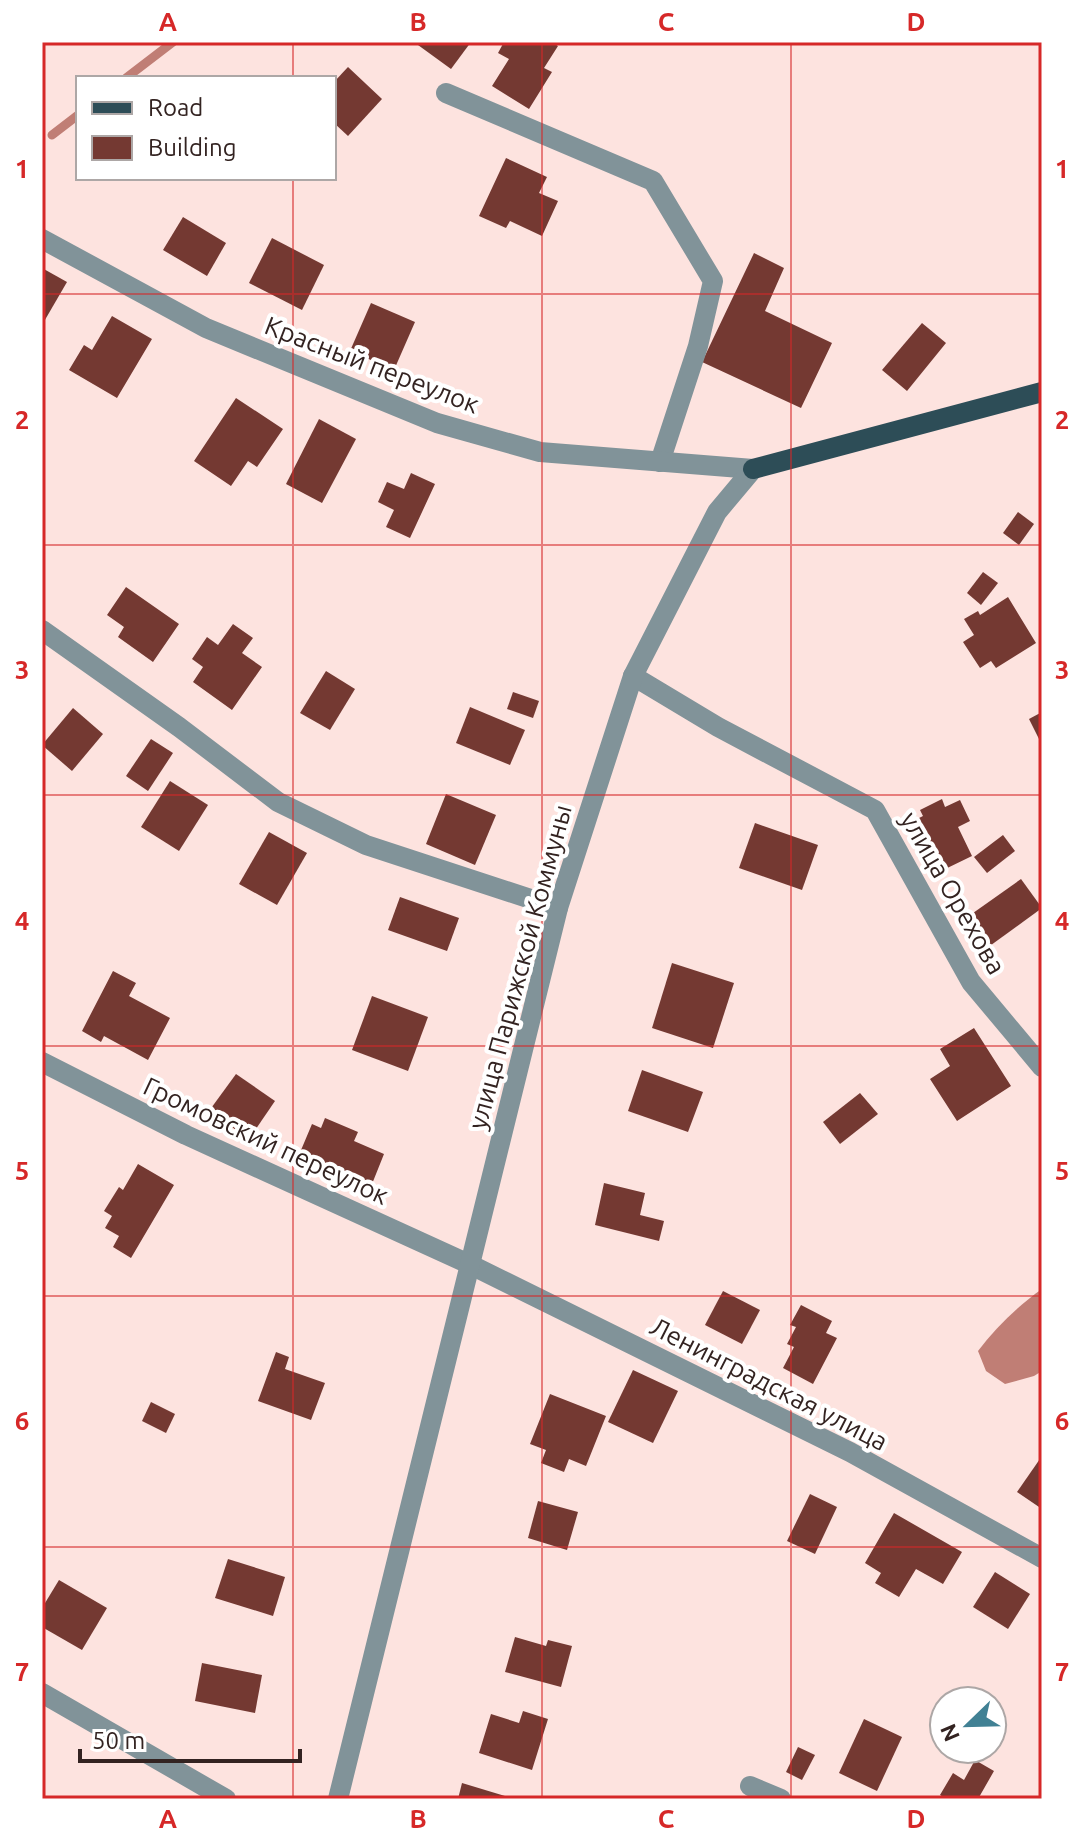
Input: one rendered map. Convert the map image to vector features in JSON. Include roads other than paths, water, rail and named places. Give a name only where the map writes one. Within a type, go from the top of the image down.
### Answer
[{"type":"main road","points":[[753,469],[1042,392]]},
{"type":"street","points":[[446,93],[653,181],[713,281],[698,346],[660,462]]},
{"type":"street","name":"Красный переулок","points":[[42,239],[206,328],[437,423],[540,452],[753,469]]},
{"type":"street","name":"улица Парижской Коммуны","points":[[338,1799],[558,908],[633,676],[717,512],[753,469]]},
{"type":"street","points":[[42,630],[278,802],[366,845],[558,908]]},
{"type":"street","name":"улица Орехова","points":[[633,676],[718,727],[875,810],[971,982],[1042,1067]]},
{"type":"street","name":"Громовский переулок","points":[[42,1062],[186,1135],[469,1264]]},
{"type":"street","name":"Ленинградская улица","points":[[469,1264],[850,1452],[1042,1558]]},
{"type":"street","points":[[42,1693],[226,1799]]},
{"type":"street","points":[[750,1786],[781,1799]]},
{"type":"waterway","points":[[129,76],[173,42]]},
{"type":"waterway","points":[[52,135],[76,117]]}]
